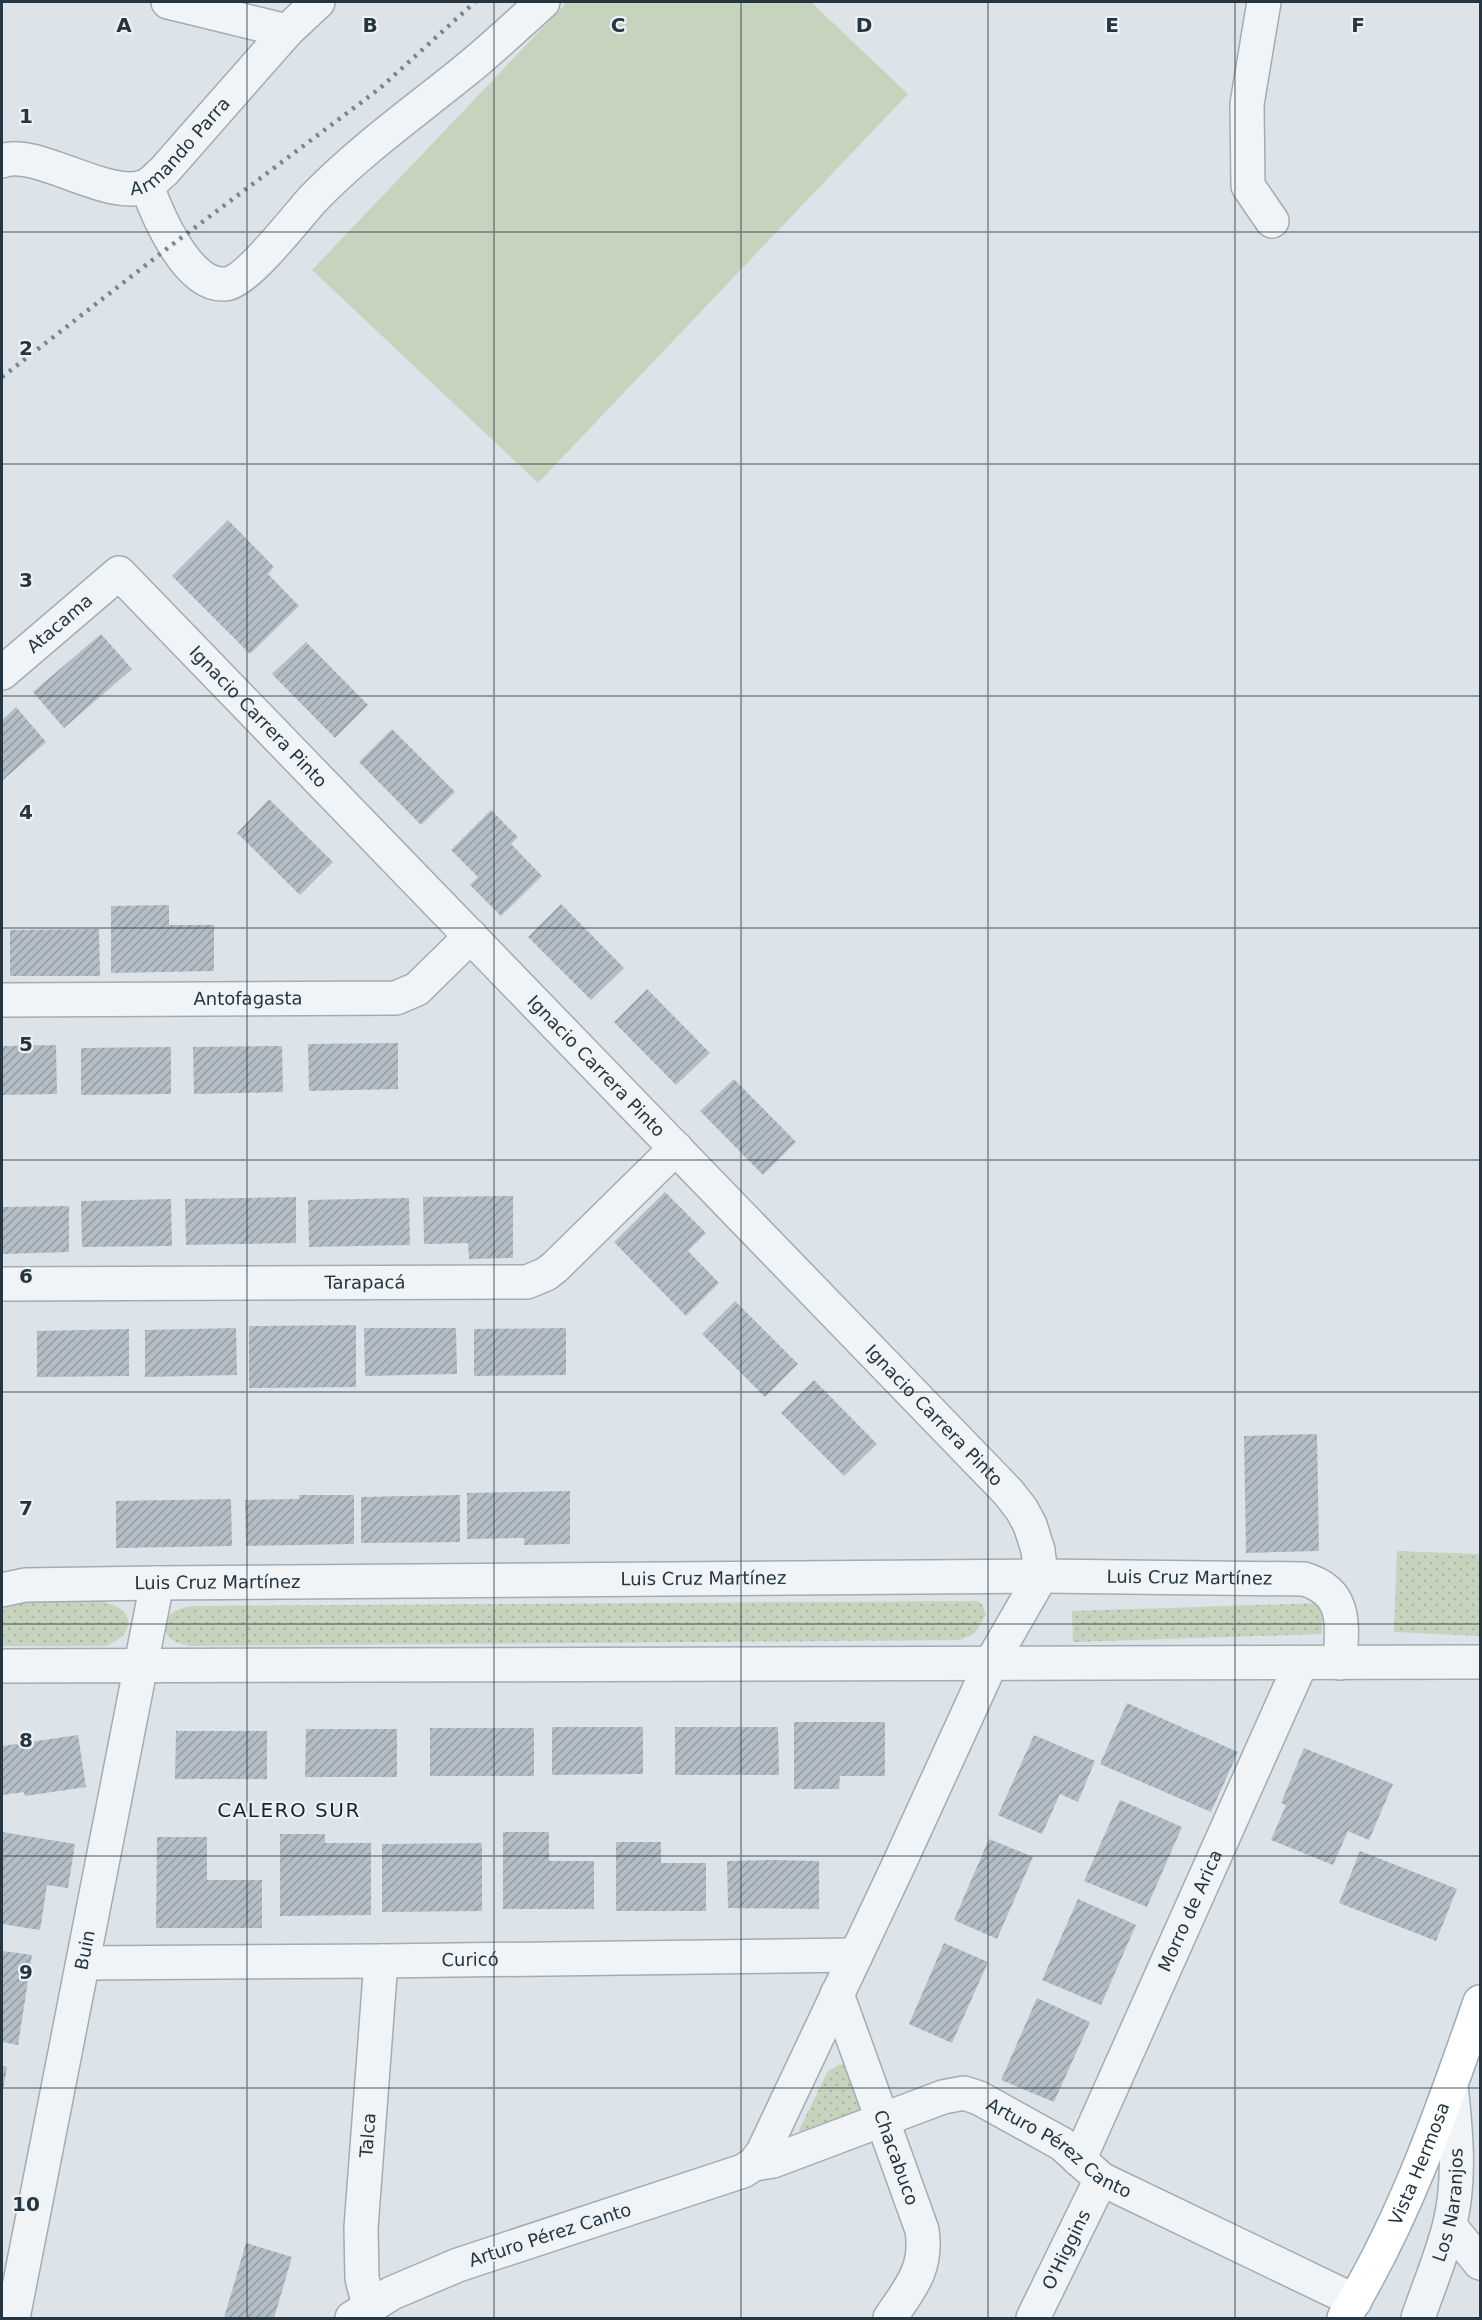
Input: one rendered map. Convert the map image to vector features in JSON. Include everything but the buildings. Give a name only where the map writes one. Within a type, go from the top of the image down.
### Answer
[{"type":"main road","name":"Vista Hermosa","points":[[1349,2310],[1410,2192],[1480,2002]]},
{"type":"street","points":[[168,2],[287,31]]},
{"type":"street","name":"Armando Parra","points":[[2,161],[9,158],[29,162],[126,190],[147,186],[164,171],[287,31],[318,2]]},
{"type":"street","points":[[147,186],[165,230],[186,261],[208,281],[225,284],[234,282],[242,277],[266,252],[321,191],[368,148],[495,45],[543,2]]},
{"type":"street","points":[[1264,2],[1247,104],[1248,186],[1272,221]]},
{"type":"street","name":"Atacama","points":[[2,674],[119,573]]},
{"type":"street","name":"Ignacio Carrera Pinto","points":[[119,573],[1008,1492],[1030,1525],[1038,1551],[1041,1576]]},
{"type":"street","name":"Antofagasta","points":[[2,1000],[396,998],[417,989],[471,936]]},
{"type":"street","name":"Tarapacá","points":[[2,1284],[528,1282],[546,1274],[676,1148]]},
{"type":"street","points":[[754,2164],[762,2152],[856,1955],[991,1663],[1041,1576]]},
{"type":"street","name":"Luis Cruz Martínez","points":[[2,1590],[25,1585],[157,1583],[1041,1576],[1304,1580],[1325,1588],[1338,1604],[1342,1625],[1340,1663]]},
{"type":"street","name":"Buin","points":[[13,2319],[157,1583]]},
{"type":"street","points":[[2,1666],[1480,1662]]},
{"type":"street","name":"Morro de Arica","points":[[1090,2169],[1301,1663]]},
{"type":"street","name":"Curicó","points":[[83,1962],[856,1955]]},
{"type":"street","name":"Talca","points":[[361,2312],[361,2228],[381,1961]]},
{"type":"street","name":"Chacabuco","points":[[837,1994],[922,2230],[924,2245],[920,2271],[890,2319]]},
{"type":"street","name":"Los Naranjos","points":[[1418,2319],[1449,2226],[1456,2167],[1451,2085]]},
{"type":"street","name":"Arturo Pérez Canto","points":[[361,2312],[408,2285],[458,2265],[743,2171],[754,2164],[772,2161],[953,2094],[971,2095],[1062,2144],[1090,2169],[1349,2310]]},
{"type":"street","name":"O'Higgins","points":[[1033,2319],[1090,2169]]},
{"type":"street","points":[[1449,2226],[1480,2263]]},
{"type":"green space","points":[[567,2],[811,2],[908,94],[538,483],[312,270]]},
{"type":"green space","points":[[1397,1551],[1480,1554],[1480,1636],[1394,1632]]},
{"type":"green space","points":[[98,1601],[119,1608],[128,1620],[128,1627],[124,1634],[106,1646],[2,1646],[2,1605],[16,1602]]},
{"type":"green space","points":[[978,1601],[982,1604],[986,1615],[974,1634],[960,1640],[190,1646],[170,1638],[164,1626],[166,1619],[172,1613],[192,1606]]},
{"type":"green space","points":[[1322,1603],[1322,1634],[1073,1642],[1072,1611]]},
{"type":"green space","points":[[844,2064],[850,2066],[861,2103],[857,2115],[801,2136],[799,2130],[828,2071]]},
{"type":"railway","points":[[2,377],[173,244],[379,89],[475,2]]},
{"type":"district","name":"CALERO SUR","points":[[289,1810]]}]
